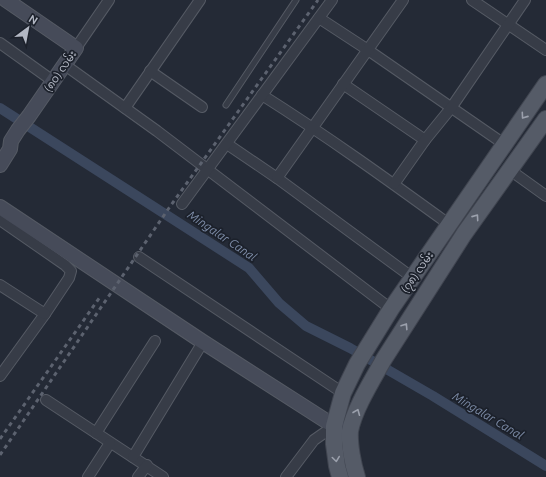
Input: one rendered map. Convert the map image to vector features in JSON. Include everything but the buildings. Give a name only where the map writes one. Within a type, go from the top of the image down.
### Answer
[{"type":"main road","name":"(၇၈) လမ်း","points":[[340,477],[334,444],[334,426],[343,393],[357,364],[391,309],[546,84]]},
{"type":"main road","name":"(၇၈) လမ်း","points":[[357,477],[353,464],[350,432],[356,412],[375,374],[464,234],[546,119]]},
{"type":"street","points":[[6,0],[76,48]]},
{"type":"street","name":"(၈၀) လမ်း","points":[[0,165],[10,149],[9,140],[29,116],[54,81],[109,0]]},
{"type":"street","points":[[125,108],[200,0]]},
{"type":"street","points":[[182,204],[332,0]]},
{"type":"street","points":[[276,178],[403,0]]},
{"type":"street","points":[[472,0],[546,50]]},
{"type":"street","points":[[394,184],[425,140],[451,108],[525,0]]},
{"type":"street","points":[[319,18],[504,144]]},
{"type":"street","points":[[0,43],[54,81]]},
{"type":"street","points":[[65,65],[125,108],[391,309]]},
{"type":"street","points":[[150,71],[202,107]]},
{"type":"street","points":[[344,84],[425,140]]},
{"type":"street","points":[[262,95],[312,127],[450,225]]},
{"type":"street","points":[[226,144],[276,178],[413,278]]},
{"type":"street","points":[[510,170],[546,196]]},
{"type":"street","points":[[0,200],[21,222]]},
{"type":"street","points":[[0,207],[203,342],[334,426],[350,432]]},
{"type":"street","points":[[0,220],[65,265],[71,271],[45,314],[0,376]]},
{"type":"street","points":[[139,257],[343,393]]},
{"type":"street","points":[[0,285],[45,314]]},
{"type":"street","points":[[96,433],[155,342]]},
{"type":"street","points":[[133,457],[203,342]]},
{"type":"street","points":[[46,400],[163,477]]},
{"type":"street","points":[[286,477],[314,440],[334,426]]},
{"type":"street","points":[[88,477],[110,443]]},
{"type":"street","points":[[138,477],[147,466]]},
{"type":"lane","points":[[226,105],[296,0]]},
{"type":"waterway","name":"Mingalar Canal","points":[[0,108],[249,268],[279,303],[306,326],[350,348],[433,396],[546,466]]},
{"type":"railway","points":[[0,455],[169,208],[318,0]]},
{"type":"railway","points":[[0,439],[100,297]]}]
